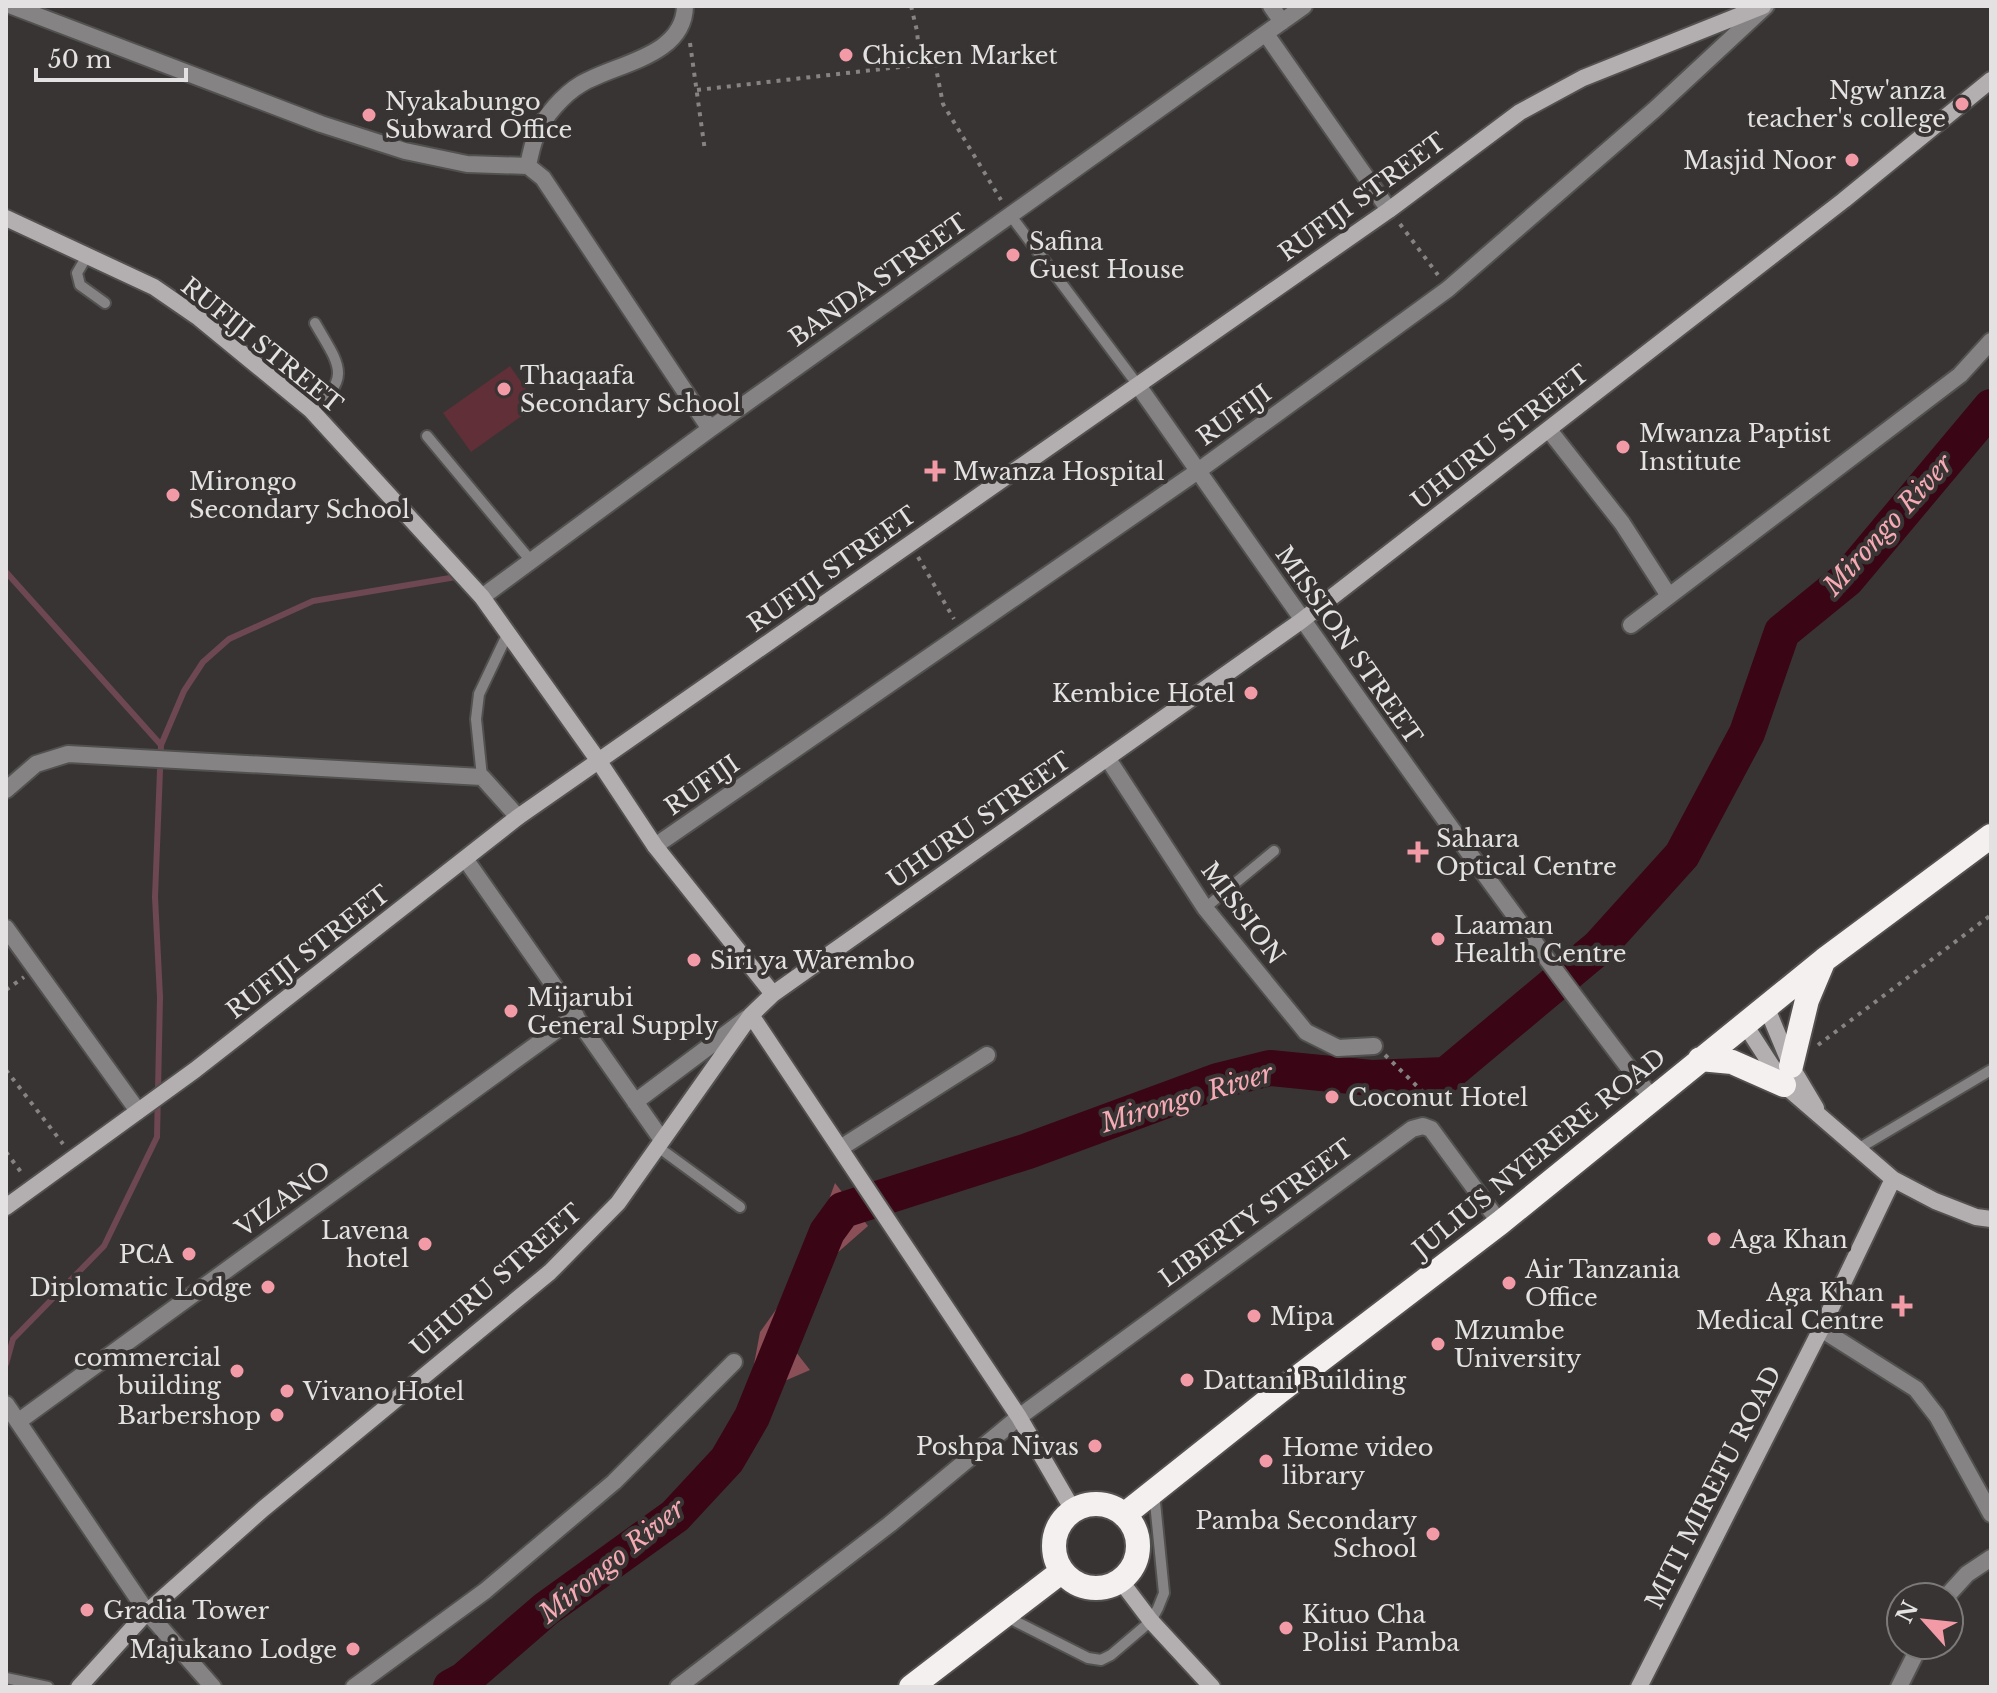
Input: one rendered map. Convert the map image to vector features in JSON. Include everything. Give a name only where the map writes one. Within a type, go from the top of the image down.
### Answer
[{"type":"highway","name":"JULIUS NYERERE ROAD","points":[[1124,1515],[1500,1223],[1824,960],[1991,836]]},
{"type":"highway","points":[[1700,1059],[1732,1062],[1787,1075],[1807,1000],[1824,960]]},
{"type":"highway","points":[[1099,1504],[1113,1507],[1133,1524],[1138,1536],[1136,1556],[1120,1580],[1108,1586],[1082,1587],[1061,1572],[1054,1557],[1053,1540],[1059,1525],[1073,1510],[1099,1504]]},
{"type":"highway","points":[[911,1687],[1061,1572]]},
{"type":"street","points":[[12,6],[321,124],[405,151],[467,164],[528,166],[543,178],[710,429]]},
{"type":"street","points":[[528,166],[536,134],[555,107],[579,85],[668,44],[683,24],[685,6]]},
{"type":"street","points":[[1271,6],[1282,22]]},
{"type":"street","name":"BANDA STREET","points":[[482,597],[710,429],[1304,6]]},
{"type":"street","name":"RUFIJI STREET","points":[[6,1207],[195,1070],[518,817],[1389,210],[1520,112],[1583,78],[1765,6]]},
{"type":"street","name":"RUFIJI","points":[[655,846],[1198,471],[1448,289],[1654,110],[1765,6]]},
{"type":"street","points":[[1266,34],[1389,210]]},
{"type":"street","name":"UHURU STREET","points":[[79,1687],[147,1612],[263,1509],[550,1272],[618,1203],[751,1015],[773,994],[1301,621],[1844,200],[1991,80]]},
{"type":"street","name":"RUFIJI STREET","points":[[6,218],[154,287],[199,318],[311,410],[482,597],[655,846],[773,994]]},
{"type":"street","points":[[1631,625],[1960,375],[1991,341]]},
{"type":"street","name":"MISSION STREET","points":[[1137,384],[1301,621],[1582,1008],[1652,1098]]},
{"type":"street","points":[[1549,430],[1622,523],[1669,596]]},
{"type":"street","points":[[6,790],[36,764],[68,754],[482,777],[518,817]]},
{"type":"street","name":"MISSION","points":[[1108,759],[1205,908],[1306,1032],[1338,1048],[1374,1046]]},
{"type":"street","points":[[466,860],[635,1102],[660,1144]]},
{"type":"street","points":[[6,928],[141,1109]]},
{"type":"street","points":[[1766,1006],[1787,1075]]},
{"type":"street","points":[[635,1102],[751,1015],[842,1147],[1019,1417],[1073,1510]]},
{"type":"street","name":"VIZANO","points":[[12,1412],[576,1016]]},
{"type":"street","points":[[1744,1023],[1826,1123],[1856,1150],[1893,1179],[1935,1201],[1976,1217],[1991,1219]]},
{"type":"street","points":[[842,1147],[987,1055]]},
{"type":"street","name":"LIBERTY STREET","points":[[678,1687],[890,1524],[1019,1417],[1412,1129],[1423,1126],[1431,1129],[1500,1223]]},
{"type":"street","name":"MITI MIREFU ROAD","points":[[1639,1687],[1821,1329],[1893,1179]]},
{"type":"street","points":[[1821,1329],[1916,1389],[1937,1416],[1991,1514]]},
{"type":"street","points":[[354,1687],[485,1591],[614,1482],[734,1362]]},
{"type":"street","points":[[12,1412],[147,1612],[213,1687]]},
{"type":"street","points":[[1961,1581],[1991,1558]]},
{"type":"street","points":[[1120,1580],[1151,1621],[1212,1687]]},
{"type":"street","points":[[1899,1687],[1912,1661]]},
{"type":"lane","name":"MISSION STREET","points":[[1011,216],[1137,384]]},
{"type":"lane","points":[[87,256],[77,273],[80,285],[105,303]]},
{"type":"lane","points":[[311,410],[336,387],[337,362],[315,323]]},
{"type":"lane","points":[[427,436],[531,561]]},
{"type":"lane","points":[[482,777],[476,719],[479,694],[508,633]]},
{"type":"lane","points":[[1205,908],[1274,851]]},
{"type":"lane","points":[[1856,1150],[1991,1070]]},
{"type":"lane","points":[[660,1144],[740,1207]]},
{"type":"lane","points":[[1005,1616],[1088,1658],[1101,1660],[1111,1655],[1151,1621],[1164,1593],[1154,1491]]},
{"type":"lane","points":[[6,1678],[48,1687]]},
{"type":"path","points":[[911,6],[920,65]]},
{"type":"path","points":[[677,34],[691,43],[705,151]]},
{"type":"path","points":[[697,90],[935,63],[943,104],[1011,216]]},
{"type":"path","points":[[1389,210],[1448,289]]},
{"type":"path","points":[[911,545],[963,634]]},
{"type":"path","points":[[1787,1075],[1991,915]]},
{"type":"path","points":[[1392,1060],[1424,1093]]},
{"type":"path","points":[[6,1070],[74,1158]]},
{"type":"path","points":[[6,1152],[33,1188]]},
{"type":"shaded area","points":[[510,366],[537,405],[471,452],[443,413]]},
{"type":"shaded area","points":[[835,1183],[868,1226],[820,1268],[811,1306],[792,1347],[810,1370],[773,1386],[759,1417],[765,1427],[748,1434],[737,1411],[747,1402],[760,1332],[790,1290]]},
{"type":"waterway","name":"Mirongo River","points":[[451,1687],[464,1680],[546,1609],[675,1516],[727,1460],[752,1417],[827,1232],[843,1210],[1028,1151],[1218,1081],[1270,1068],[1371,1078],[1446,1075],[1599,947],[1682,855],[1747,733],[1782,632],[1847,579],[1991,407]]},
{"type":"waterway","points":[[6,572],[161,745],[155,897],[160,997],[157,1137],[104,1246],[13,1339],[6,1364]]},
{"type":"waterway","points":[[161,745],[184,691],[203,662],[229,639],[313,601],[456,577],[458,580]]},
{"type":"place","name":"Chicken Market","points":[[846,55]]},
{"type":"place","name":"Ngw'anza teacher's college","points":[[1962,104]]},
{"type":"place","name":"Nyakabungo Subward Office","points":[[369,115]]},
{"type":"place","name":"Masjid Noor","points":[[1852,160]]},
{"type":"place","name":"Safina Guest House","points":[[1013,255]]},
{"type":"place","name":"Thaqaafa Secondary School","points":[[504,389]]},
{"type":"place","name":"Mwanza Paptist Institute","points":[[1623,447]]},
{"type":"place","name":"Mwanza Hospital","points":[[935,471]]},
{"type":"place","name":"Mirongo Secondary School","points":[[173,495]]},
{"type":"place","name":"Kembice Hotel","points":[[1251,693]]},
{"type":"place","name":"Sahara Optical Centre","points":[[1418,852]]},
{"type":"place","name":"Laaman Health Centre","points":[[1438,939]]},
{"type":"place","name":"Siri ya Warembo","points":[[694,960]]},
{"type":"place","name":"Mijarubi General Supply","points":[[511,1011]]},
{"type":"place","name":"Coconut Hotel","points":[[1332,1097]]},
{"type":"place","name":"Aga Khan","points":[[1714,1239]]},
{"type":"place","name":"Lavena hotel","points":[[425,1244]]},
{"type":"place","name":"PCA","points":[[189,1254]]},
{"type":"place","name":"Air Tanzania Office","points":[[1509,1283]]},
{"type":"place","name":"Diplomatic Lodge","points":[[268,1287]]},
{"type":"place","name":"Aga Khan Medical Centre","points":[[1902,1306]]},
{"type":"place","name":"Mipa","points":[[1254,1316]]},
{"type":"place","name":"Mzumbe University","points":[[1438,1344]]},
{"type":"place","name":"commercial building","points":[[237,1371]]},
{"type":"place","name":"Dattani Building","points":[[1187,1380]]},
{"type":"place","name":"Vivano Hotel","points":[[287,1391]]},
{"type":"place","name":"Barbershop","points":[[277,1415]]},
{"type":"place","name":"Poshpa Nivas","points":[[1095,1446]]},
{"type":"place","name":"Home video library","points":[[1266,1461]]},
{"type":"place","name":"Pamba Secondary School","points":[[1433,1534]]},
{"type":"place","name":"Gradia Tower","points":[[87,1610]]},
{"type":"place","name":"Kituo Cha Polisi Pamba","points":[[1286,1628]]},
{"type":"place","name":"Majukano Lodge","points":[[353,1649]]}]
